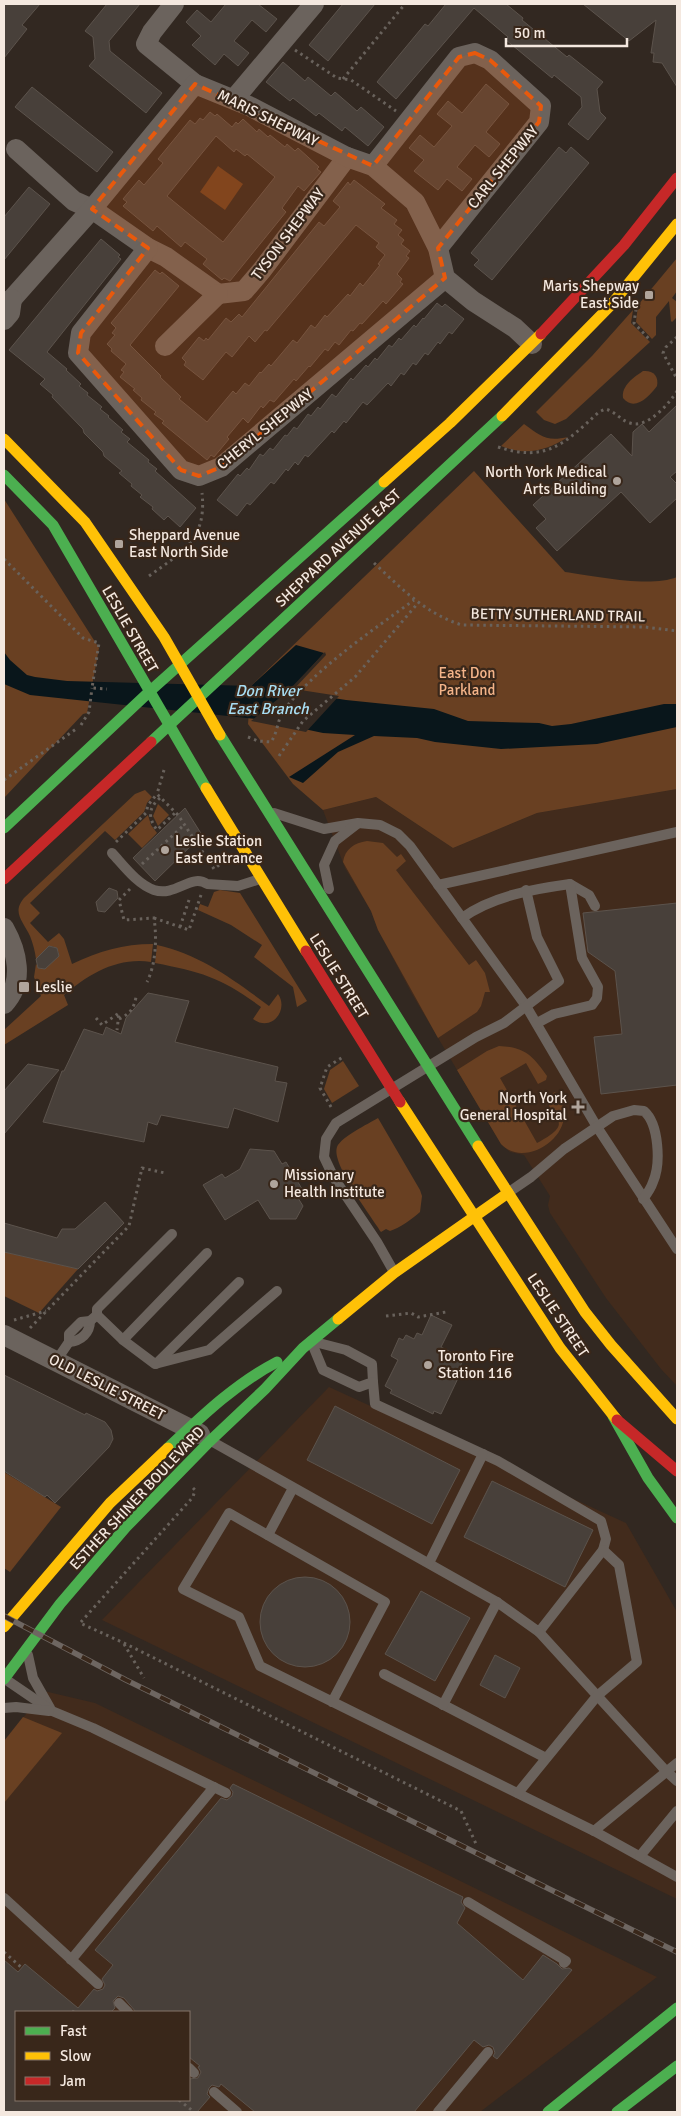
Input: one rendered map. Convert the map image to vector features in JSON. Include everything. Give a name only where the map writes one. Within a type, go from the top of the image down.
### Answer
[{"type":"main road","name":"SHEPPARD AVENUE EAST","points":[[4,828],[149,692],[450,422],[532,344],[624,245],[677,178]]},
{"type":"main road","name":"SHEPPARD AVENUE EAST","points":[[4,878],[515,403],[611,305],[677,224]]},
{"type":"main road","name":"LESLIE STREET","points":[[4,439],[85,522],[132,588],[180,664],[198,699],[266,810],[334,914],[508,1193],[585,1312],[611,1345],[677,1419]]},
{"type":"main road","name":"LESLIE STREET","points":[[4,475],[53,525],[260,879],[390,1086],[560,1348],[613,1416],[677,1471]]},
{"type":"main road","name":"ESTHER SHINER BOULEVARD","points":[[4,1679],[60,1604],[126,1527],[210,1440],[265,1389],[307,1344],[394,1273],[474,1215],[508,1193]]},
{"type":"main road","name":"ESTHER SHINER BOULEVARD","points":[[4,1627],[110,1503],[188,1428],[216,1403],[256,1373],[307,1344]]},
{"type":"main road","points":[[613,1416],[648,1478],[677,1518]]},
{"type":"main road","points":[[548,2112],[677,2008]]},
{"type":"main road","points":[[617,2112],[677,2066]]},
{"type":"street","name":"MARIS SHEPWAY","points":[[174,4],[152,32],[146,44],[195,84],[234,99],[347,156],[373,166],[415,202],[438,248],[445,278]]},
{"type":"street","points":[[234,99],[314,4]]},
{"type":"street","name":"CARL SHEPWAY","points":[[373,166],[458,57],[475,53],[490,60],[541,106],[539,122],[438,248]]},
{"type":"street","points":[[4,320],[10,313],[8,301],[92,209],[195,84]]},
{"type":"street","points":[[16,149],[74,201],[92,209],[148,248],[166,257],[218,294],[165,346]]},
{"type":"street","name":"TYSON SHEPWAY","points":[[218,294],[244,292],[347,156]]},
{"type":"street","name":"CHERYL SHEPWAY","points":[[148,248],[81,333],[78,354],[181,470],[199,476],[221,467],[445,278]]},
{"type":"street","points":[[445,278],[473,301],[515,328],[532,344]]},
{"type":"street","points":[[4,928],[12,943],[17,963],[13,991],[4,1004]]},
{"type":"street","name":"OLD LESLIE STREET","points":[[9,1328],[56,1361],[210,1440]]},
{"type":"lane","points":[[266,810],[324,829],[358,823],[380,825],[398,834],[410,846],[526,1006],[597,1127],[677,1249]]},
{"type":"lane","points":[[334,914],[324,864],[335,841],[358,823]]},
{"type":"lane","points":[[438,884],[677,832]]},
{"type":"lane","points":[[112,854],[138,880],[155,890],[172,891],[194,880],[212,884],[238,886],[260,879]]},
{"type":"lane","points":[[462,918],[473,911],[526,890],[570,884],[589,895],[595,906]]},
{"type":"lane","points":[[537,1024],[554,1014],[592,1005],[597,998],[598,987],[582,958],[570,884]]},
{"type":"lane","points":[[394,1273],[377,1242],[334,1178],[324,1157],[326,1139],[336,1123],[476,1037],[504,1023],[559,981],[537,937],[526,890]]},
{"type":"lane","points":[[508,1193],[531,1177],[564,1149],[613,1116],[634,1110],[644,1110],[653,1122],[658,1155],[654,1181],[643,1199]]},
{"type":"lane","points":[[56,1361],[69,1342],[77,1341],[88,1332],[97,1309],[172,1234]]},
{"type":"lane","points":[[123,1340],[207,1253]]},
{"type":"lane","points":[[155,1364],[239,1282]]},
{"type":"lane","points":[[155,1364],[209,1350],[277,1291]]},
{"type":"lane","points":[[94,1318],[155,1364]]},
{"type":"lane","points":[[307,1344],[323,1370],[359,1387],[373,1382]]},
{"type":"lane","points":[[307,1344],[346,1350],[372,1364],[374,1404],[483,1454],[601,1521],[606,1539],[603,1550],[538,1632]]},
{"type":"lane","points":[[210,1440],[497,1602],[538,1632],[677,1781]]},
{"type":"lane","points":[[428,1563],[483,1454]]},
{"type":"lane","points":[[268,1535],[293,1488]]},
{"type":"lane","points":[[332,1702],[385,1602],[229,1513],[183,1588],[239,1617],[260,1666],[332,1702],[518,1793],[594,1831],[677,1877]]},
{"type":"lane","points":[[518,1793],[597,1696],[637,1662],[619,1565],[603,1550]]},
{"type":"lane","points":[[443,1705],[497,1602]]},
{"type":"lane","points":[[26,1649],[33,1678],[52,1711]]},
{"type":"lane","points":[[384,1674],[546,1758]]},
{"type":"lane","points":[[4,1679],[52,1711],[93,1728],[226,1792]]},
{"type":"lane","points":[[4,1708],[16,1707],[52,1711]]},
{"type":"lane","points":[[594,1831],[677,1763]]},
{"type":"lane","points":[[71,1960],[214,1787]]},
{"type":"lane","points":[[640,1856],[677,1811]]},
{"type":"lane","points":[[4,1898],[98,1984]]},
{"type":"lane","points":[[468,1902],[551,1951],[566,1961],[564,1964]]},
{"type":"lane","points":[[118,2004],[127,2011]]},
{"type":"lane","points":[[438,2112],[488,2052]]},
{"type":"lane","points":[[214,2092],[237,2112]]},
{"type":"path","points":[[343,79],[405,4]]},
{"type":"path","points":[[282,42],[337,78],[351,80],[409,120]]},
{"type":"path","points":[[637,303],[634,323],[651,341]]},
{"type":"path","points":[[677,336],[663,353],[677,379]]},
{"type":"path","points":[[497,446],[516,453],[527,454],[551,449],[571,438],[600,412],[605,410],[628,423],[642,423],[661,409],[677,391]]},
{"type":"path","points":[[132,588],[180,554],[196,538],[202,498],[199,476]]},
{"type":"path","name":"BETTY SUTHERLAND TRAIL","points":[[359,549],[416,601],[443,619],[462,624],[645,627],[677,631]]},
{"type":"path","points":[[4,559],[83,638],[99,643],[89,712],[80,726],[4,780]]},
{"type":"path","points":[[279,756],[303,721],[355,678],[416,601]]},
{"type":"path","points":[[248,737],[267,743],[272,742],[282,712],[292,700],[355,644],[416,601]]},
{"type":"path","points":[[92,688],[107,689]]},
{"type":"path","points":[[164,770],[158,796],[151,807],[150,819],[157,830],[175,812]]},
{"type":"path","points":[[158,796],[185,824],[214,869],[224,862]]},
{"type":"path","points":[[112,854],[116,841],[146,813],[148,804],[158,796]]},
{"type":"path","points":[[142,864],[185,824]]},
{"type":"path","points":[[138,880],[119,900],[124,920],[154,918],[189,930],[197,903],[220,871],[218,866]]},
{"type":"path","points":[[180,927],[189,898],[212,884]]},
{"type":"path","points":[[147,982],[151,975],[155,944],[154,918]]},
{"type":"path","points":[[119,1019],[127,1016],[131,1011],[136,997]]},
{"type":"path","points":[[96,1018],[102,1025],[120,1013],[117,1030]]},
{"type":"path","points":[[331,1107],[320,1088],[327,1067],[343,1057]]},
{"type":"path","points":[[30,1328],[129,1226],[142,1168],[165,1173]]},
{"type":"path","points":[[9,1328],[47,1311]]},
{"type":"path","points":[[386,1316],[411,1314],[418,1317],[446,1312]]},
{"type":"path","points":[[192,1487],[195,1490],[193,1497],[80,1624],[124,1643],[461,1811],[477,1846]]},
{"type":"path","points":[[124,1643],[144,1678]]},
{"type":"path","points":[[4,1952],[22,1968]]},
{"type":"path","points":[[180,2101],[194,2112]]},
{"type":"highlighted area","points":[[475,53],[490,60],[541,106],[539,122],[438,248],[445,278],[221,467],[199,476],[181,470],[78,353],[81,333],[148,248],[92,209],[195,84],[373,166],[459,57]]},
{"type":"shaded area","name":"North York General Hospital","points":[[677,789],[677,1386],[661,1369],[606,1298],[550,1213],[548,1205],[550,1196],[524,1155],[510,1152],[501,1144],[412,994],[378,930],[371,911],[345,868],[323,810],[376,797],[453,848],[537,813]]},
{"type":"shaded area","points":[[329,1387],[626,1523],[677,1612],[677,1899],[102,1620]]},
{"type":"shaded area","points":[[44,1691],[95,1703],[657,1977],[480,2112],[4,2112],[4,1742]]},
{"type":"green space","points":[[218,166],[243,184],[225,210],[200,192]]},
{"type":"green space","points":[[677,258],[677,291],[672,298],[677,302],[677,317],[671,321],[669,301],[656,317],[656,335],[652,339],[636,322],[638,305]]},
{"type":"green space","points":[[633,310],[631,323],[650,342],[566,419],[555,424],[544,420],[536,412],[592,356]]},
{"type":"green space","points":[[643,371],[654,374],[657,379],[657,386],[641,401],[632,404],[627,402],[623,398],[626,386]]},
{"type":"green space","points":[[524,424],[544,437],[554,439],[568,437],[552,446],[536,451],[519,451],[501,446]]},
{"type":"green space","name":"East Don Parkland","points":[[474,471],[565,572],[638,581],[666,580],[677,577],[677,789],[537,813],[453,848],[376,797],[323,810],[293,784],[248,724],[251,686]]},
{"type":"green space","points":[[4,499],[99,648],[87,713],[83,714],[4,798]]},
{"type":"green space","points":[[145,790],[152,797],[147,803],[144,812],[115,840],[105,831],[30,903],[40,913],[30,923],[48,942],[59,933],[64,939],[72,964],[111,949],[131,945],[153,944],[151,962],[127,962],[115,965],[83,980],[64,995],[68,1005],[4,1045],[4,1030],[41,996],[34,977],[36,964],[39,968],[45,969],[59,954],[57,948],[51,946],[36,959],[30,936],[20,916],[19,907],[21,902],[135,794]]},
{"type":"green space","points":[[158,804],[169,815],[158,826],[153,816]]},
{"type":"green space","points":[[148,815],[151,825],[157,833],[142,848],[128,834]]},
{"type":"green space","points":[[367,841],[383,843],[397,857],[401,854],[406,861],[396,870],[469,965],[476,960],[485,973],[490,992],[485,992],[477,1012],[438,1038],[343,862],[351,847]]},
{"type":"green space","points":[[220,890],[240,893],[307,1001],[297,1007],[293,987],[254,957],[262,945],[231,925],[198,910],[200,904],[208,907],[214,892]]},
{"type":"green space","points":[[157,945],[173,949],[203,962],[230,978],[269,1006],[278,994],[281,1000],[280,1012],[272,1021],[260,1023],[253,1019],[261,1007],[235,989],[199,973],[155,963]]},
{"type":"green space","points":[[499,1046],[516,1048],[527,1054],[533,1058],[547,1076],[546,1080],[538,1084],[526,1063],[500,1078],[537,1143],[557,1129],[559,1124],[551,1110],[548,1096],[555,1092],[562,1105],[564,1114],[558,1134],[541,1148],[530,1152],[520,1153],[510,1150],[501,1144],[457,1070],[487,1051]]},
{"type":"green space","points":[[343,1061],[359,1086],[332,1103],[324,1089],[330,1070]]},
{"type":"green space","points":[[378,1118],[422,1196],[420,1212],[398,1228],[390,1231],[386,1229],[381,1232],[346,1177],[337,1155],[339,1143]]},
{"type":"green space","points":[[4,1252],[78,1269],[39,1313],[4,1296]]},
{"type":"green space","points":[[4,1472],[61,1507],[10,1572],[4,1568]]},
{"type":"green space","points":[[23,1717],[62,1733],[4,1803],[4,1741]]},
{"type":"water","name":"Don River East Branch","points":[[296,645],[324,653],[290,691],[346,700],[434,709],[468,721],[539,723],[552,726],[571,724],[664,704],[677,704],[677,727],[597,744],[501,749],[435,742],[417,738],[374,736],[338,752],[303,783],[289,777],[355,735],[323,733],[257,719],[30,695],[4,684],[4,652],[27,675],[35,677],[67,681],[251,686]]},
{"type":"pier","points":[[325,652],[326,655],[294,689],[339,696],[306,732],[251,721],[289,690]]},
{"type":"building","points":[[4,4],[40,4],[22,25],[27,29],[4,58]]},
{"type":"building","points":[[107,4],[140,4],[109,41],[110,51],[162,93],[146,113],[89,66],[95,59],[93,37],[85,31]]},
{"type":"building","points":[[226,4],[258,4],[277,19],[266,32],[252,20],[234,41],[249,53],[238,66],[224,54],[215,65],[192,45],[201,36],[186,22],[197,10],[211,22]]},
{"type":"building","points":[[343,4],[375,4],[328,61],[309,45]]},
{"type":"building","points":[[446,4],[506,4],[523,18],[522,20],[567,57],[569,55],[603,82],[597,89],[600,112],[606,118],[588,140],[568,124],[582,107],[581,97],[554,75],[552,78],[506,40],[508,37],[474,8],[396,99],[377,82],[425,24],[428,26]]},
{"type":"building","points":[[583,4],[677,4],[677,87],[662,63],[653,62],[654,53],[651,53],[656,20],[629,41]]},
{"type":"building","points":[[283,62],[305,81],[308,77],[331,96],[335,92],[357,111],[361,107],[384,127],[368,146],[345,127],[342,131],[319,113],[316,116],[293,98],[290,101],[266,82]]},
{"type":"building","points":[[486,84],[509,104],[486,132],[500,144],[489,157],[475,145],[457,167],[472,179],[462,191],[447,179],[438,190],[414,171],[424,160],[409,148],[420,135],[434,147],[452,126],[437,114],[448,101],[462,113]]},
{"type":"building","points":[[32,87],[113,152],[97,172],[15,107]]},
{"type":"building","points":[[210,112],[215,116],[217,114],[232,127],[236,122],[238,124],[243,119],[257,132],[259,129],[285,147],[287,144],[295,151],[298,148],[319,167],[317,169],[321,172],[304,191],[298,186],[282,208],[286,212],[230,281],[224,278],[222,280],[203,264],[207,259],[185,242],[181,247],[157,226],[153,231],[123,206],[127,202],[123,199],[139,180],[144,185],[163,163],[158,159],[190,120],[195,124],[200,118],[203,120]],"holes":[[[216,136],[234,152],[236,149],[245,156],[247,154],[275,177],[223,242],[167,196]]]},
{"type":"building","points":[[559,147],[566,153],[571,147],[589,163],[492,280],[474,265],[479,260],[471,253]]},
{"type":"building","points":[[354,180],[385,204],[381,208],[397,220],[394,224],[402,230],[398,235],[404,240],[401,244],[410,251],[406,256],[409,258],[397,274],[402,279],[400,282],[403,284],[386,304],[383,301],[362,324],[360,323],[353,331],[351,330],[339,345],[335,342],[328,351],[325,349],[310,367],[296,381],[294,379],[274,402],[270,400],[263,408],[261,406],[248,423],[243,418],[227,437],[229,439],[214,457],[211,455],[207,460],[162,423],[164,421],[154,414],[156,412],[141,400],[142,398],[133,390],[135,389],[120,377],[124,372],[121,370],[126,364],[111,351],[112,349],[107,344],[115,335],[112,333],[116,328],[111,323],[155,270],[160,274],[162,272],[179,286],[130,345],[181,397],[179,399],[207,422],[233,391],[236,394],[245,383],[249,386],[260,372],[269,364],[271,366],[293,340],[297,343],[311,325],[315,328],[325,315],[327,317],[348,294],[350,296],[360,283],[363,286],[380,265],[378,264],[385,255],[376,247],[379,243],[356,225],[267,331],[265,330],[255,342],[249,336],[232,357],[226,352],[203,380],[184,365],[186,362],[182,358],[199,337],[204,341],[206,338],[208,340],[226,318],[231,322],[239,314],[242,317],[319,222],[324,226],[340,207],[333,201],[348,182],[350,185]]},
{"type":"building","points":[[29,187],[50,204],[4,260],[4,217]]},
{"type":"building","points":[[101,239],[120,255],[118,257],[121,259],[47,352],[67,369],[81,384],[79,386],[88,393],[87,395],[102,407],[100,409],[123,430],[121,432],[130,439],[127,442],[149,460],[148,462],[157,469],[155,471],[196,508],[180,527],[168,516],[164,520],[152,509],[153,507],[140,497],[142,495],[119,473],[122,471],[104,456],[103,452],[84,433],[83,429],[52,397],[53,395],[40,384],[45,379],[9,350]]},
{"type":"building","points":[[437,303],[442,307],[445,304],[464,319],[452,334],[449,332],[428,355],[425,353],[416,365],[413,363],[404,375],[401,373],[391,386],[388,383],[367,405],[363,402],[346,423],[344,421],[334,433],[332,431],[308,457],[305,455],[298,465],[295,462],[288,471],[286,469],[274,484],[271,482],[250,505],[247,503],[237,516],[217,500],[238,474],[240,476],[247,468],[249,470],[260,454],[263,456],[270,448],[273,450],[294,427],[297,429],[308,414],[311,416],[318,407],[320,409],[332,394],[336,397],[351,378],[353,380],[375,358],[377,360],[389,345],[392,347],[399,338],[401,340],[414,325],[416,327]]},
{"type":"building","name":"North York Medical Arts Building","points":[[677,405],[677,471],[670,477],[677,484],[677,498],[650,523],[621,492],[557,551],[536,528],[546,519],[533,505],[611,434],[632,456],[633,432],[642,424],[649,432]]},
{"type":"building","name":"Leslie Station East entrance","points":[[185,808],[202,835],[155,881],[133,858]]},
{"type":"building","points":[[109,888],[117,891],[118,898],[105,912],[98,911],[96,902]]},
{"type":"building","points":[[677,903],[677,1085],[601,1094],[594,1037],[622,1034],[615,971],[588,952],[583,913]]},
{"type":"building","points":[[49,946],[57,948],[59,956],[45,969],[38,968],[36,959]]},
{"type":"building","points":[[148,993],[189,1001],[175,1042],[278,1067],[275,1081],[287,1083],[278,1122],[234,1108],[228,1128],[161,1115],[157,1125],[148,1122],[144,1142],[43,1122],[62,1071],[64,1071],[84,1029],[103,1035],[106,1027],[121,1034],[126,1018]]},
{"type":"building","points":[[28,1064],[59,1070],[4,1134],[4,1091]]},
{"type":"building","name":"Missionary Health Institute","points":[[250,1149],[274,1151],[282,1164],[286,1162],[305,1194],[298,1198],[303,1206],[296,1219],[270,1219],[258,1200],[225,1220],[203,1185],[222,1174],[225,1178],[240,1169]]},
{"type":"building","points":[[105,1202],[124,1223],[78,1269],[4,1252],[4,1223],[57,1238],[62,1229],[75,1229]]},
{"type":"building","name":"Toronto Fire Station 116","points":[[431,1315],[452,1325],[441,1347],[464,1359],[458,1370],[461,1372],[441,1414],[434,1411],[433,1414],[390,1393],[392,1390],[385,1386],[398,1360],[391,1356],[399,1338],[403,1340],[406,1335],[414,1339],[417,1333],[422,1335]]},
{"type":"building","points":[[4,1375],[85,1415],[86,1413],[105,1422],[111,1430],[113,1439],[109,1447],[55,1503],[47,1495],[45,1497],[4,1471]]},
{"type":"building","points":[[335,1406],[460,1470],[432,1524],[307,1460]]},
{"type":"building","points":[[492,1481],[593,1530],[565,1587],[464,1537]]},
{"type":"building","points":[[305,1577],[322,1580],[337,1590],[347,1605],[350,1622],[347,1639],[337,1654],[322,1664],[305,1667],[288,1664],[273,1654],[263,1639],[260,1622],[263,1605],[273,1590],[288,1580]]},
{"type":"building","points":[[421,1591],[470,1618],[435,1681],[385,1654]]},
{"type":"building","points":[[495,1655],[520,1668],[505,1698],[480,1685]]},
{"type":"building","points":[[233,1784],[463,1897],[461,1902],[465,1908],[457,1923],[523,1980],[543,1955],[562,1969],[569,1968],[572,1970],[497,2059],[493,2056],[495,2053],[493,2047],[489,2045],[483,2047],[474,2040],[414,2112],[255,2112],[221,2084],[219,2087],[212,2085],[209,2088],[207,2094],[210,2097],[197,2112],[4,2112],[4,1960],[18,1972],[25,1964],[78,2008],[94,1989],[97,1991],[103,1989],[105,1985],[102,1979],[113,1965],[95,1950],[221,1798],[227,1800],[232,1796],[233,1792],[230,1788]]},
{"type":"railway","points":[[4,1616],[126,1680],[677,1952]]},
{"type":"traffic: fast","points":[[151,742],[502,416]]},
{"type":"traffic: fast","points":[[4,475],[53,525],[206,788]]},
{"type":"traffic: fast","points":[[4,828],[149,692],[384,482]]},
{"type":"traffic: fast","points":[[220,735],[478,1146]]},
{"type":"traffic: fast","points":[[4,1679],[60,1604],[126,1527],[210,1441],[265,1389],[303,1348],[338,1319]]},
{"type":"traffic: fast","points":[[168,1448],[233,1390],[277,1362]]},
{"type":"traffic: fast","points":[[613,1416],[648,1478],[677,1518]]},
{"type":"traffic: fast","points":[[548,2112],[677,2008]]},
{"type":"traffic: fast","points":[[617,2112],[677,2066]]},
{"type":"traffic: slow","points":[[502,416],[611,305],[677,224]]},
{"type":"traffic: slow","points":[[384,482],[450,423],[541,334]]},
{"type":"traffic: slow","points":[[4,439],[85,522],[164,637],[220,735]]},
{"type":"traffic: slow","points":[[206,788],[306,951]]},
{"type":"traffic: slow","points":[[400,1102],[560,1348],[617,1420]]},
{"type":"traffic: slow","points":[[478,1146],[585,1312],[611,1345],[677,1419]]},
{"type":"traffic: slow","points":[[338,1319],[394,1273],[508,1193]]},
{"type":"traffic: slow","points":[[4,1627],[110,1503],[168,1448]]},
{"type":"traffic: jam","points":[[541,334],[624,245],[677,178]]},
{"type":"traffic: jam","points":[[4,879],[151,742]]},
{"type":"traffic: jam","points":[[306,951],[400,1102]]},
{"type":"traffic: jam","points":[[617,1420],[677,1471]]},
{"type":"place","name":"Maris Shepway East Side","points":[[649,295]]},
{"type":"place","name":"North York Medical Arts Building","points":[[617,481]]},
{"type":"place","name":"Sheppard Avenue East North Side","points":[[119,544]]},
{"type":"place","name":"Leslie Station East entrance","points":[[165,850]]},
{"type":"place","name":"Leslie","points":[[24,987]]},
{"type":"place","name":"North York General Hospital","points":[[578,1107]]},
{"type":"place","name":"Missionary Health Institute","points":[[274,1184]]},
{"type":"place","name":"Toronto Fire Station 116","points":[[428,1365]]}]
